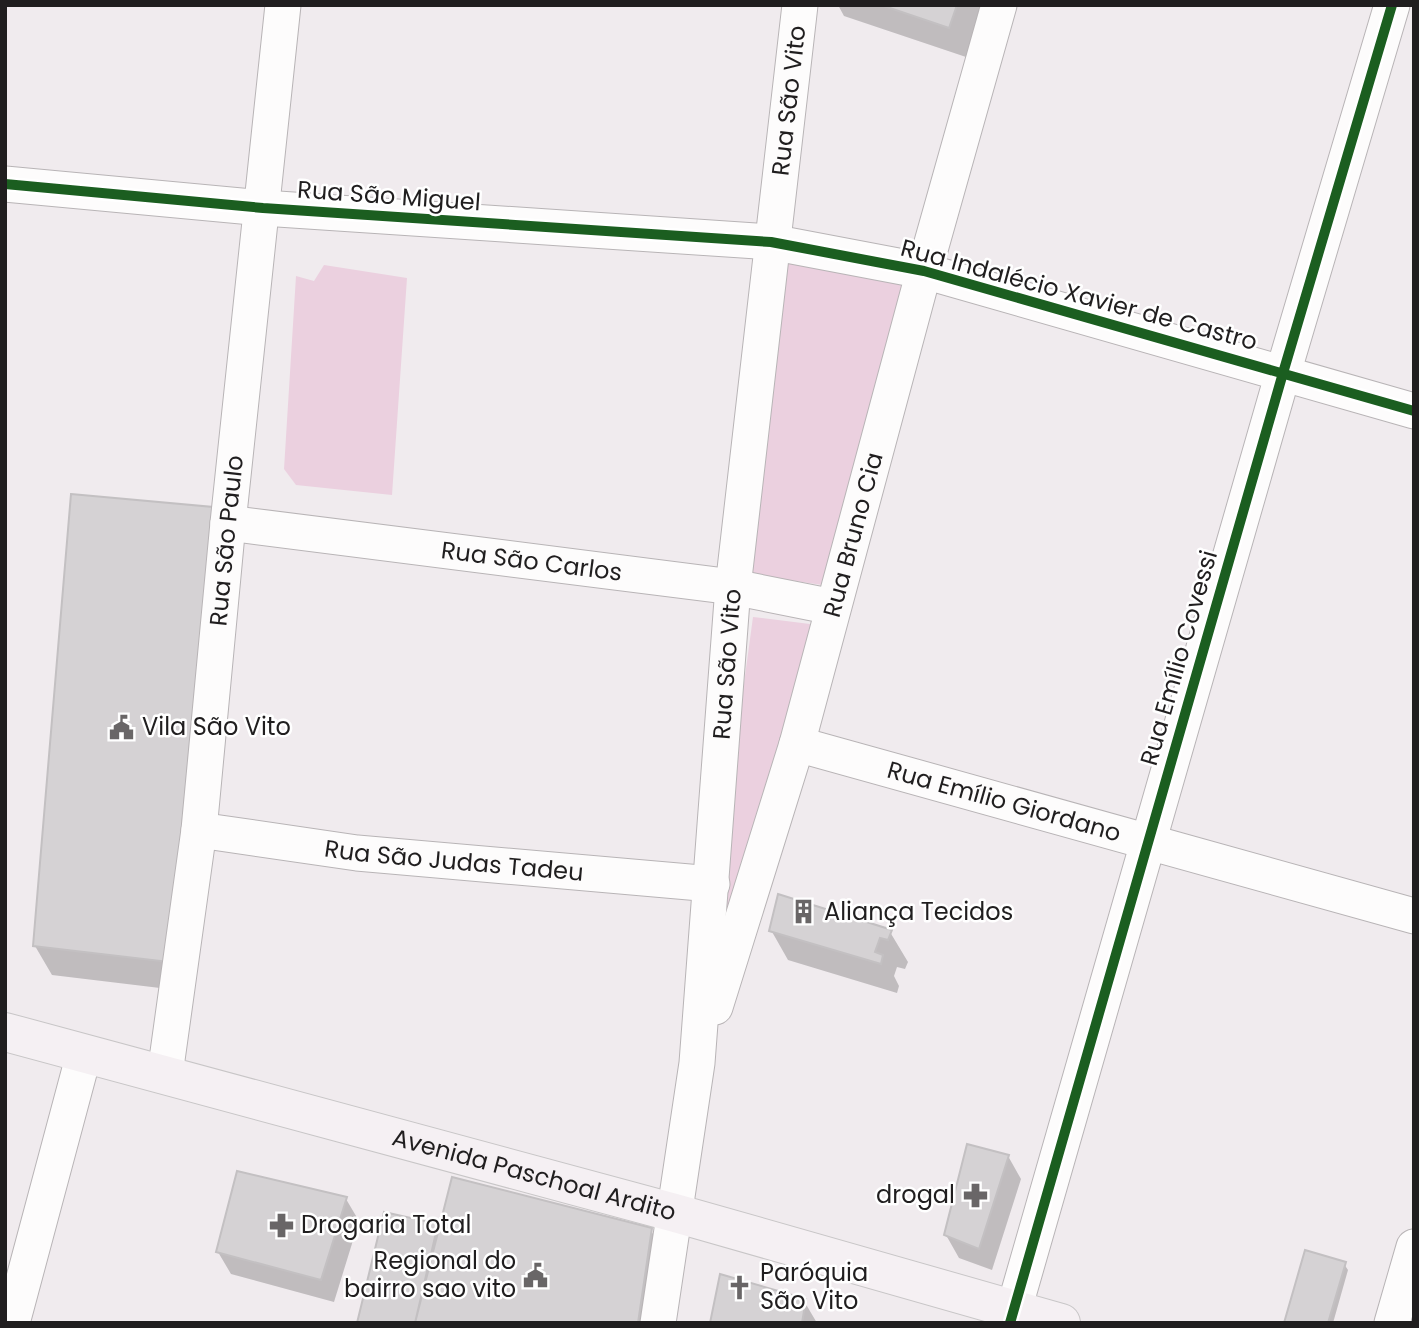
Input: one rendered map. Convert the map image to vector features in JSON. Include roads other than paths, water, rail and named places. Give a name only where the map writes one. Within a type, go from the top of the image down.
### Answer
[{"type":"main road","name":"Avenida Paschoal Ardito","points":[[5,1032],[675,1213],[1012,1316],[1061,1323]]},
{"type":"street","name":"Rua São Paulo","points":[[164,1074],[199,830],[228,523],[283,5]]},
{"type":"street","name":"Rua São Vito","points":[[658,1323],[697,1063],[733,587],[800,5]]},
{"type":"street","name":"Rua Bruno Cia","points":[[697,1063],[797,744],[924,271],[999,5]]},
{"type":"street","name":"Rua Emílio Covessi","points":[[1012,1316],[1283,373],[1392,5]]},
{"type":"street","name":"Rua São Miguel","points":[[5,184],[263,208],[771,242]]},
{"type":"street","name":"Rua Indalécio Xavier de Castro","points":[[771,242],[924,271],[1414,411]]},
{"type":"street","name":"Rua São Carlos","points":[[228,523],[733,587],[833,607]]},
{"type":"street","name":"Rua Emílio Giordano","points":[[797,744],[1414,916]]},
{"type":"street","name":"Rua São Judas Tadeu","points":[[199,830],[357,853],[712,884]]},
{"type":"street","points":[[12,1323],[84,1054]]},
{"type":"street","points":[[1392,1323],[1414,1247]]},
{"type":"place","name":"Vila São Vito","points":[[122,727]]},
{"type":"place","name":"Aliança Tecidos","points":[[804,912]]},
{"type":"place","name":"drogal","points":[[975,1195]]},
{"type":"place","name":"Drogaria Total","points":[[281,1225]]},
{"type":"place","name":"Regional do bairro sao vito","points":[[536,1275]]},
{"type":"place","name":"Paróquia São Vito","points":[[740,1287]]}]
